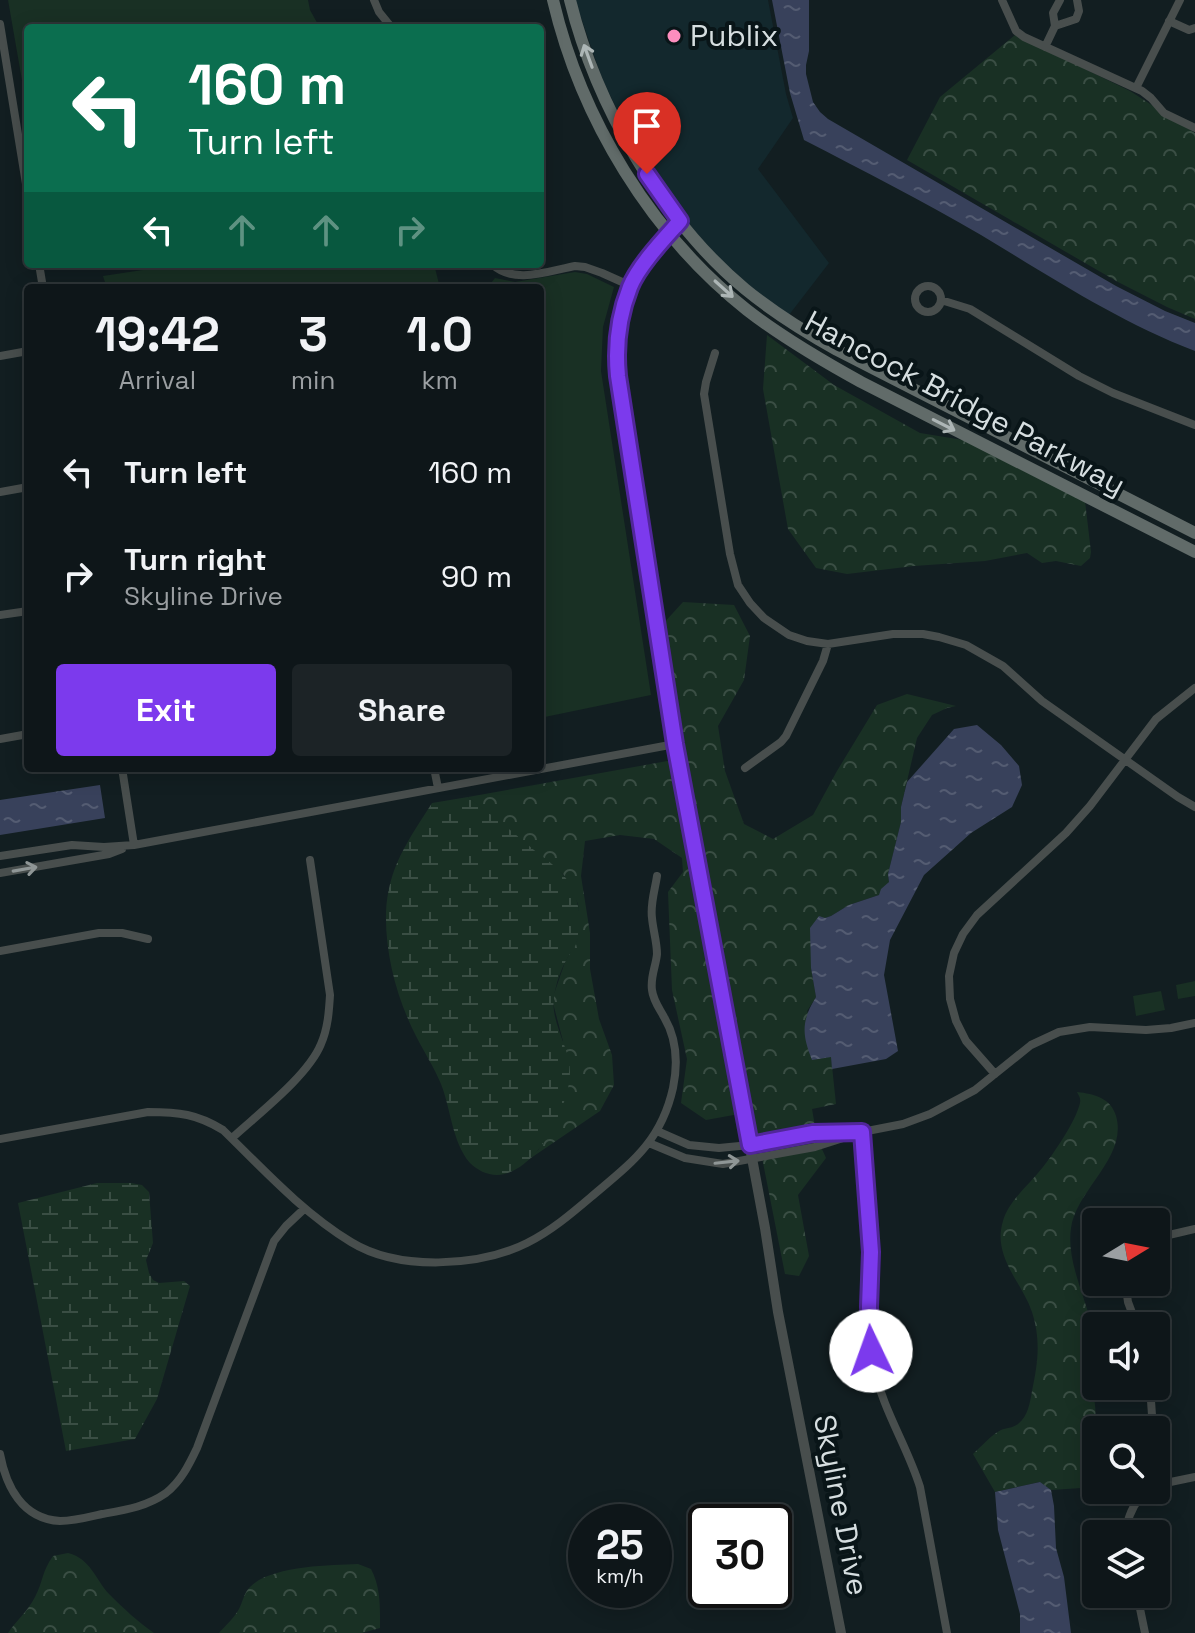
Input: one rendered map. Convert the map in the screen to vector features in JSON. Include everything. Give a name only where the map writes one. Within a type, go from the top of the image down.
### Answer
[{"type":"main road","name":"Hancock Bridge Parkway","points":[[553,0],[581,88],[631,180],[670,233],[704,271],[737,301],[808,353],[1195,552]]},
{"type":"main road","name":"Hancock Bridge Parkway","points":[[570,0],[584,48],[612,114],[647,174],[680,221],[746,290],[815,338],[887,377],[1195,533]]},
{"type":"street","points":[[374,0],[389,24]]},
{"type":"street","points":[[1002,0],[1016,31],[1136,88],[1151,98],[1164,113],[1195,128]]},
{"type":"street","points":[[1045,47],[1055,26],[1053,13],[1060,0]]},
{"type":"street","points":[[1055,26],[1076,19],[1079,11],[1077,0]]},
{"type":"street","points":[[1136,88],[1180,0]]},
{"type":"street","points":[[1169,21],[1189,30],[1195,28]]},
{"type":"street","points":[[0,24],[24,171]]},
{"type":"street","name":"Skyline Drive","points":[[680,221],[652,254],[631,286],[618,334],[618,376],[675,744],[778,1312],[841,1633]]},
{"type":"street","points":[[496,268],[513,276],[585,267],[631,286]]},
{"type":"street","points":[[941,300],[970,309],[1079,376],[1113,393],[1195,425]]},
{"type":"street","points":[[0,356],[24,352]]},
{"type":"street","points":[[715,353],[706,382],[705,400],[730,554],[738,585],[756,611],[772,625],[800,640],[828,644],[901,633],[931,635],[966,645],[1003,666],[1042,701],[1195,807]]},
{"type":"street","points":[[0,492],[24,488]]},
{"type":"street","points":[[0,615],[24,612]]},
{"type":"street","points":[[745,768],[786,736],[823,661],[828,644]]},
{"type":"street","points":[[995,1074],[966,1041],[950,999],[949,976],[954,953],[963,934],[977,915],[1066,833],[1156,719],[1195,688]]},
{"type":"street","points":[[0,739],[24,735]]},
{"type":"street","points":[[544,768],[675,744]]},
{"type":"street","points":[[123,772],[134,845]]},
{"type":"street","points":[[435,772],[438,788]]},
{"type":"street","points":[[0,856],[72,845],[134,845],[524,772]]},
{"type":"street","points":[[0,873],[109,854],[134,845]]},
{"type":"street","points":[[232,1138],[312,1062],[329,1017],[330,995],[310,860]]},
{"type":"street","points":[[0,1139],[148,1112],[193,1115],[223,1130],[304,1209],[354,1244],[403,1260],[436,1263],[478,1259],[514,1249],[549,1231],[625,1168],[657,1131],[670,1099],[676,1063],[673,1036],[651,988],[657,952],[652,908],[657,876]]},
{"type":"street","points":[[0,951],[99,933],[122,933],[148,939]]},
{"type":"street","points":[[649,1143],[694,1160],[723,1164],[815,1147],[930,1114],[975,1090],[1031,1045],[1059,1032],[1090,1027],[1146,1030],[1195,1023]]},
{"type":"street","points":[[657,1131],[689,1145],[719,1148],[813,1133],[862,1132]]},
{"type":"street","points":[[862,1132],[871,1252],[869,1321],[874,1367],[888,1414],[920,1487],[947,1633]]},
{"type":"street","points":[[694,1160],[697,1146]]},
{"type":"street","points":[[0,1454],[4,1474],[16,1498],[24,1507],[58,1521],[135,1508],[168,1491],[185,1472],[197,1448],[274,1241],[304,1209]]},
{"type":"street","points":[[1170,1235],[1195,1229]]},
{"type":"street","points":[[1170,1482],[1195,1477]]},
{"type":"street","points":[[1140,1608],[1145,1633]]},
{"type":"shaded area","points":[[575,0],[768,0],[793,118],[758,169],[829,263],[789,315],[721,260],[672,203],[627,131],[601,76]]},
{"type":"green space","points":[[8,0],[308,0],[318,24],[24,24],[24,92]]},
{"type":"green space","points":[[1015,35],[1130,91],[1195,133],[1195,319],[1118,282],[907,160],[940,97]]},
{"type":"green space","points":[[156,268],[435,268],[439,284],[106,284],[103,276]]},
{"type":"green space","points":[[575,272],[587,274],[614,287],[603,327],[601,371],[651,695],[544,717],[544,284],[490,284],[495,278],[515,282]]},
{"type":"green space","points":[[767,335],[834,385],[920,433],[963,440],[1085,501],[1090,558],[1081,566],[1056,561],[1042,563],[1027,553],[985,561],[847,574],[816,568],[788,529],[763,389]]},
{"type":"green space","points":[[683,602],[734,605],[750,636],[744,680],[718,726],[725,771],[744,824],[773,839],[813,815],[877,705],[907,694],[956,706],[932,715],[917,738],[901,807],[889,882],[879,895],[849,905],[825,918],[811,968],[816,997],[807,1011],[831,1057],[836,1104],[812,1109],[817,1138],[826,1158],[798,1195],[809,1256],[799,1276],[785,1274],[753,1112],[749,1112],[681,743],[662,625]]},
{"type":"green space","points":[[673,760],[739,1114],[706,1120],[681,1103],[687,1059],[672,990],[668,892],[683,872],[682,858],[654,839],[620,835],[585,841],[581,876],[590,933],[590,969],[599,1019],[612,1055],[614,1085],[600,1111],[525,1162],[539,1149],[563,1041],[553,1003],[565,962],[577,941],[578,904],[564,875],[468,797]]},
{"type":"green space","points":[[468,797],[560,871],[572,888],[579,914],[580,928],[576,943],[561,971],[554,997],[555,1016],[570,1073],[564,1103],[537,1151],[511,1172],[497,1175],[473,1166],[459,1145],[441,1084],[409,1022],[398,992],[386,929],[388,897],[395,868],[415,830],[432,803]]},
{"type":"green space","points":[[1195,981],[1195,996],[1178,999],[1176,985]]},
{"type":"green space","points":[[1161,991],[1165,1010],[1136,1016],[1133,996]]},
{"type":"green space","points":[[1077,1092],[1106,1101],[1114,1110],[1118,1131],[1115,1145],[1082,1200],[1071,1228],[1072,1259],[1088,1312],[1082,1312],[1082,1400],[1094,1400],[1095,1411],[1095,1416],[1082,1416],[1082,1484],[1081,1488],[1051,1490],[1039,1482],[995,1492],[973,1454],[994,1434],[1016,1425],[1024,1417],[1038,1352],[1032,1312],[1001,1246],[1003,1221],[1015,1199],[1058,1145],[1078,1110],[1080,1098]]},
{"type":"green space","points":[[97,1183],[131,1183],[142,1185],[149,1192],[153,1243],[146,1260],[149,1273],[159,1283],[184,1281],[190,1286],[157,1399],[135,1439],[66,1451],[18,1203]]},
{"type":"green space","points":[[68,1553],[82,1560],[109,1594],[154,1633],[8,1633],[38,1592],[53,1556]]},
{"type":"green space","points":[[358,1564],[371,1569],[377,1583],[380,1628],[362,1633],[219,1633],[237,1612],[248,1589],[259,1580],[301,1568]]},
{"type":"water","points":[[772,0],[809,0],[806,74],[813,102],[828,119],[1116,286],[1195,323],[1195,351],[1112,313],[937,210],[804,140],[790,93]]},
{"type":"water","points":[[977,725],[1001,745],[1019,766],[1022,785],[1012,807],[971,833],[924,875],[890,940],[884,975],[898,1051],[886,1059],[832,1069],[831,1057],[812,1060],[805,1028],[816,997],[811,968],[810,928],[819,916],[831,916],[849,905],[879,895],[889,882],[888,874],[907,782],[954,729]]},
{"type":"water","points":[[100,785],[105,818],[0,835],[0,800]]},
{"type":"water","points":[[1040,1482],[1051,1490],[1056,1548],[1064,1577],[1071,1633],[1020,1633],[1020,1614],[998,1530],[995,1492]]},
{"type":"place","name":"Publix","points":[[674,36]]},
{"type":"route","points":[[647,174],[680,221],[652,254],[631,286],[618,334],[618,376],[675,744],[750,1145],[813,1133],[862,1132],[871,1252],[871,1351]]}]
